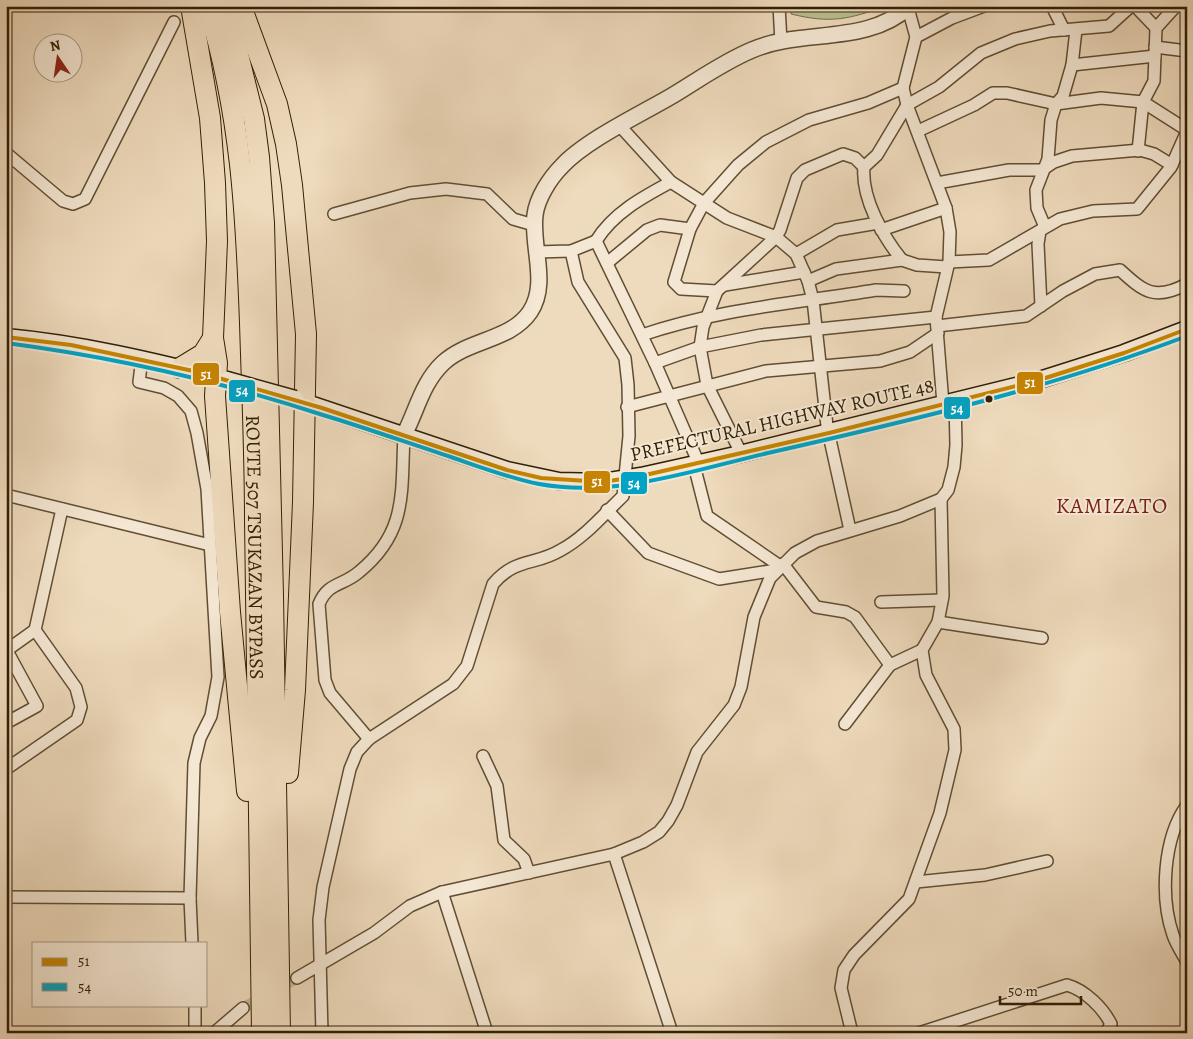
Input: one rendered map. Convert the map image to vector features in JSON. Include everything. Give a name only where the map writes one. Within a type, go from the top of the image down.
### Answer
[{"type":"highway","points":[[190,6],[210,118],[215,174],[217,241],[214,338],[221,379],[216,406],[230,612],[270,970]]},
{"type":"highway","name":"ROUTE 507 TSUKAZAN BYPASS","points":[[208,6],[228,81],[242,172],[247,244],[255,458],[270,970],[280,1033]]},
{"type":"highway","name":"ROUTE 507 TSUKAZAN BYPASS","points":[[226,6],[254,119],[264,224],[273,595],[270,970],[262,1033]]},
{"type":"highway","points":[[241,6],[277,104],[292,185],[306,334],[300,401],[299,611],[295,690],[270,970]]},
{"type":"highway","points":[[180,368],[203,354],[214,338]]},
{"type":"main road","name":"PREFECTURAL HIGHWAY ROUTE 48","points":[[6,337],[54,342],[142,358],[300,401],[507,470],[541,478],[578,482],[625,479],[696,464],[1036,381],[1124,353],[1187,329]]},
{"type":"street","points":[[779,6],[781,42]]},
{"type":"street","points":[[916,37],[952,18],[984,6]]},
{"type":"street","points":[[1052,6],[1064,30]]},
{"type":"street","points":[[902,260],[887,242],[863,178],[864,167],[877,154],[907,105],[939,86],[981,53],[1015,39],[1064,30],[1109,26],[1133,6],[1156,28]]},
{"type":"street","points":[[1138,151],[1144,102],[1154,80],[1156,28],[1176,6]]},
{"type":"street","points":[[297,978],[374,933],[410,906],[442,892],[614,854],[643,842],[659,832],[668,821],[697,752],[734,705],[741,687],[754,617],[770,578],[794,553],[817,541],[900,516],[941,499],[948,490],[954,467],[956,445],[937,325],[948,265],[950,232],[946,208],[907,105],[903,88],[916,37],[909,7],[887,23],[863,30],[781,42],[752,50],[578,152],[562,166],[549,183],[538,204],[534,225],[537,294],[530,311],[511,330],[470,345],[444,362],[423,389],[404,435],[399,513],[394,530],[383,548],[359,572],[346,581],[331,587],[323,594],[319,604],[325,680],[330,693],[369,739]]},
{"type":"street","points":[[6,153],[63,201],[73,204],[85,199],[174,22]]},
{"type":"street","points":[[1041,306],[1038,244],[1042,229],[1036,190],[1048,158],[1051,120],[1056,104],[1063,96],[1072,65],[1076,30]]},
{"type":"street","points":[[1072,65],[1184,47]]},
{"type":"street","points":[[903,88],[868,103],[809,120],[766,142],[738,165],[704,203],[690,229],[674,282],[681,289],[721,288],[902,260],[917,265],[948,265],[989,260],[1060,219],[1094,211],[1137,209],[1172,165],[1187,131],[1144,102],[1100,98],[1056,104],[1007,93],[993,93],[974,105],[918,131]]},
{"type":"street","points":[[620,126],[671,182],[727,218],[776,237],[796,254],[806,276],[812,300],[819,368],[829,433],[850,530]]},
{"type":"street","points":[[937,183],[1009,170],[1042,170],[1054,162],[1072,156],[1138,151],[1154,154],[1172,165]]},
{"type":"street","points":[[740,454],[707,385],[700,348],[703,327],[707,316],[721,288],[776,237],[797,178],[805,170],[843,154],[855,158],[864,167]]},
{"type":"street","points":[[536,252],[571,251],[596,240],[604,227],[636,201],[671,182]]},
{"type":"street","points":[[334,214],[410,193],[446,189],[487,194],[513,218],[534,225]]},
{"type":"street","points":[[796,254],[837,230],[880,226],[946,208]]},
{"type":"street","points":[[607,263],[647,230],[660,225],[690,229]]},
{"type":"street","points":[[596,240],[669,395],[696,464],[707,516],[780,567],[816,607],[846,612],[856,617],[890,665]]},
{"type":"street","points":[[322,1033],[322,965],[319,920],[324,887],[350,769],[357,752],[369,739],[453,684],[467,666],[493,584],[500,575],[512,567],[527,561],[546,558],[563,550],[623,496],[629,436],[628,385],[625,358],[578,282],[571,251]]},
{"type":"street","points":[[655,363],[700,348],[762,335],[816,330],[937,325],[1026,316],[1096,274],[1120,270],[1138,287],[1150,293],[1164,293],[1187,284]]},
{"type":"street","points":[[642,335],[678,322],[707,316],[876,290],[904,291]]},
{"type":"street","points":[[627,406],[766,371],[819,368],[880,361],[910,352],[937,325]]},
{"type":"street","points":[[142,358],[139,382],[164,388],[178,396],[191,411],[198,433],[207,489],[218,677],[211,716],[200,738],[194,763],[190,898],[192,942]]},
{"type":"street","points":[[6,495],[210,545]]},
{"type":"street","points":[[845,724],[890,665],[922,650],[938,622],[942,600],[941,499]]},
{"type":"street","points":[[6,723],[37,706],[7,649],[34,630],[62,509]]},
{"type":"street","points":[[607,510],[648,552],[719,579],[780,567]]},
{"type":"street","points":[[881,602],[942,600]]},
{"type":"street","points":[[938,622],[1042,638]]},
{"type":"street","points":[[6,769],[77,720],[81,707],[76,688],[34,630]]},
{"type":"street","points":[[852,1033],[841,988],[844,970],[854,956],[909,899],[940,813],[955,750],[954,729],[926,675],[922,650]]},
{"type":"street","points":[[483,756],[497,786],[504,840],[524,859],[528,873]]},
{"type":"street","points":[[1187,805],[1174,830],[1168,854],[1165,885],[1173,934],[1187,962]]},
{"type":"street","points":[[614,854],[672,1033]]},
{"type":"street","points":[[916,882],[985,875],[1047,861]]},
{"type":"street","points":[[442,892],[487,1033]]},
{"type":"street","points":[[6,897],[190,898]]},
{"type":"street","points":[[919,1033],[1067,985],[1075,987],[1104,1011],[1111,1024],[1106,1033]]},
{"type":"street","points":[[195,1006],[195,1033]]},
{"type":"street","points":[[214,1033],[243,1008]]},
{"type":"green space","points":[[791,6],[887,6],[840,19],[818,19],[791,14]]},
{"type":"tunnel","points":[[243,1008],[297,978]]},
{"type":"transit line","name":"51","points":[[6,337],[71,345],[198,372],[322,408],[507,470],[541,478],[603,482],[641,476],[829,433],[1036,381],[1124,353],[1187,329]]},
{"type":"transit line","name":"54","points":[[6,343],[126,363],[245,391],[528,482],[568,487],[597,487],[626,485],[683,474],[927,416],[1084,372],[1187,336]]},
{"type":"district","name":"KAMIZATO","points":[[1112,506]]}]
